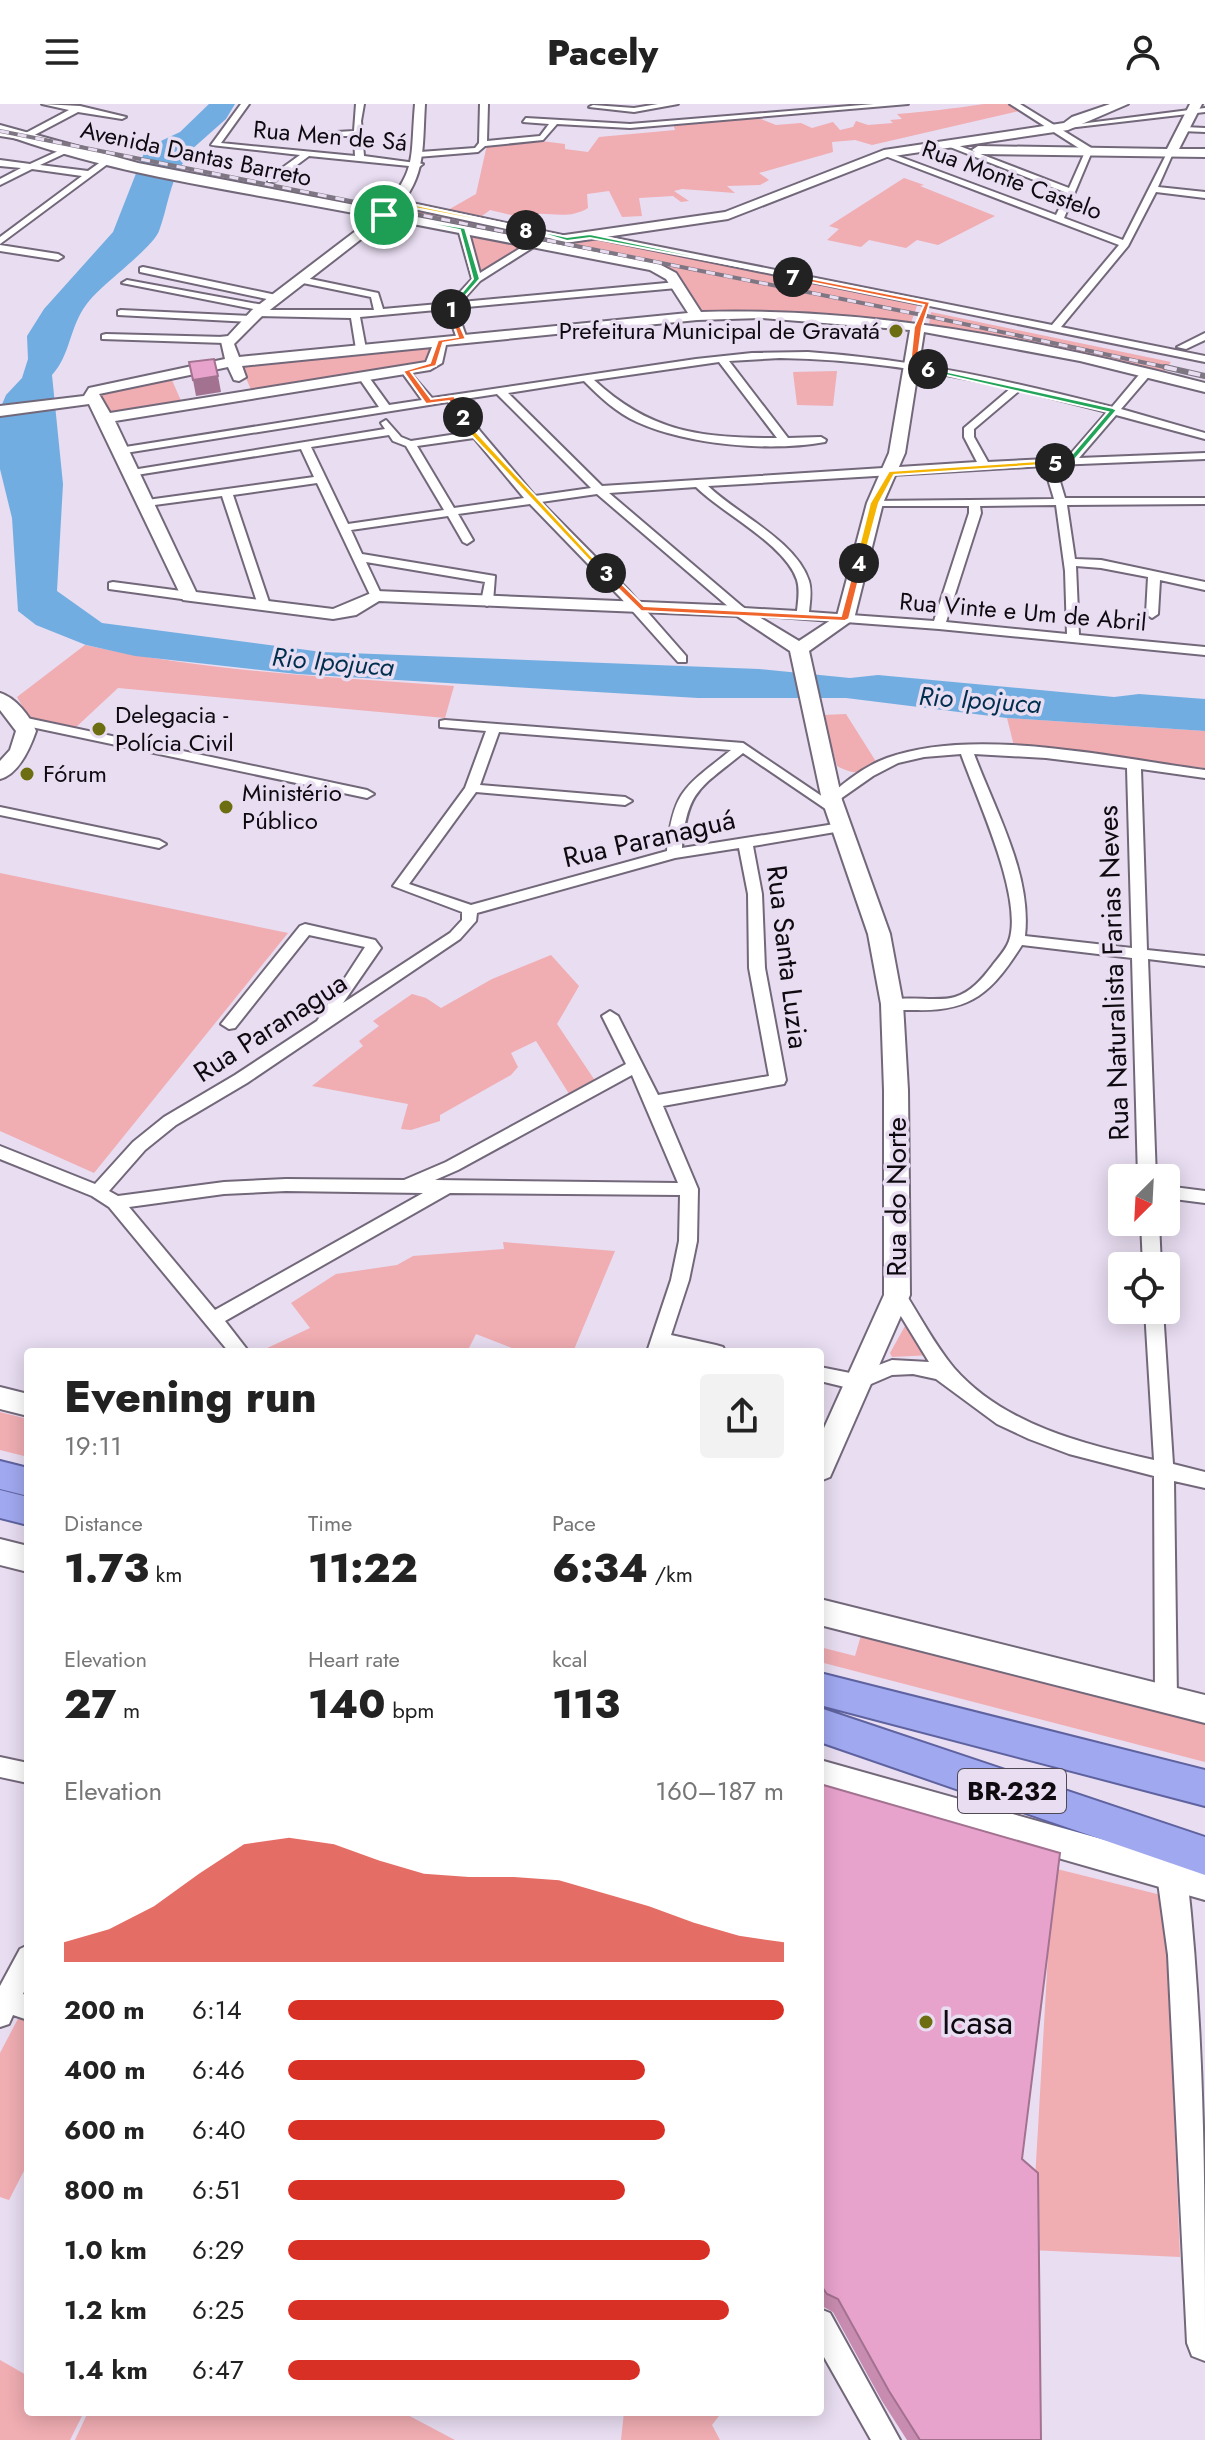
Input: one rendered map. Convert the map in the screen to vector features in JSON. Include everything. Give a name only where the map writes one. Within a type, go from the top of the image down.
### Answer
[{"type":"highway","points":[[0,1475],[24,1481]]},
{"type":"highway","points":[[0,1504],[24,1510]]},
{"type":"highway","name":"BR-232","points":[[824,1690],[1205,1788]]},
{"type":"highway","name":"BR-232","points":[[824,1726],[1205,1856]]},
{"type":"main road","points":[[535,243],[736,213],[884,154],[1062,127],[1076,119],[1122,104]]},
{"type":"main road","points":[[1171,153],[1199,107]]},
{"type":"main road","name":"Avenida Dantas Barreto","points":[[0,132],[138,167],[654,267],[668,273],[677,285]]},
{"type":"main road","points":[[949,146],[1016,153],[1205,153]]},
{"type":"main road","points":[[246,395],[225,340],[232,340],[257,313],[384,215]]},
{"type":"main road","points":[[677,285],[697,316]]},
{"type":"main road","points":[[0,411],[86,400],[94,391],[233,362],[765,312],[986,337],[1147,372],[1205,388]]},
{"type":"main road","points":[[86,400],[106,418],[189,596],[333,614],[350,611],[376,596],[741,611],[799,649],[845,619],[875,503],[891,473],[918,327]]},
{"type":"main road","points":[[106,418],[433,365],[440,342]]},
{"type":"main road","name":"Rua do Norte","points":[[799,649],[836,813],[879,934],[892,1004],[897,1295],[824,1460]]},
{"type":"main road","points":[[0,699],[22,721],[25,739],[0,773]]},
{"type":"main road","points":[[0,1398],[24,1404]]},
{"type":"main road","points":[[0,1552],[24,1558]]},
{"type":"main road","points":[[824,1613],[1205,1709]]},
{"type":"main road","points":[[824,1776],[1205,1884]]},
{"type":"street","points":[[46,104],[122,117]]},
{"type":"street","points":[[19,137],[87,104]]},
{"type":"street","name":"Rua Men de Sá","points":[[245,104],[235,122],[215,143],[239,149],[360,160],[419,159],[543,138],[554,123]]},
{"type":"street","points":[[360,104],[360,160]]},
{"type":"street","points":[[384,215],[398,203],[414,179],[419,159],[420,104]]},
{"type":"street","points":[[480,147],[484,104]]},
{"type":"street","points":[[571,124],[595,106],[634,110],[673,104]]},
{"type":"street","points":[[526,120],[638,125],[898,104]]},
{"type":"street","points":[[1014,104],[1062,127],[1090,151],[1059,219]]},
{"type":"street","points":[[1062,127],[1199,107]]},
{"type":"street","points":[[1185,129],[1205,130]]},
{"type":"street","points":[[306,134],[358,133]]},
{"type":"street","points":[[949,146],[1070,191]]},
{"type":"street","points":[[0,182],[67,149]]},
{"type":"street","points":[[1058,325],[1125,244],[1171,153]]},
{"type":"street","name":"Rua Monte Castelo","points":[[884,154],[1125,244]]},
{"type":"street","points":[[271,180],[306,155]]},
{"type":"street","points":[[0,163],[89,174]]},
{"type":"street","points":[[0,241],[105,163]]},
{"type":"street","points":[[1154,189],[1205,195]]},
{"type":"street","points":[[398,203],[567,239]]},
{"type":"street","points":[[463,229],[477,279]]},
{"type":"street","points":[[611,233],[694,254]]},
{"type":"street","points":[[590,236],[1058,325],[1205,359]]},
{"type":"street","points":[[451,308],[477,279],[535,243]]},
{"type":"street","points":[[0,248],[58,257]]},
{"type":"street","points":[[143,270],[276,298]]},
{"type":"street","points":[[301,280],[375,295],[379,313]]},
{"type":"street","points":[[127,283],[257,313]]},
{"type":"street","points":[[535,299],[557,283]]},
{"type":"street","points":[[121,313],[355,315],[677,285]]},
{"type":"street","points":[[918,327],[930,300]]},
{"type":"street","points":[[451,308],[462,339]]},
{"type":"street","points":[[355,315],[361,349]]},
{"type":"street","points":[[1182,347],[1205,336]]},
{"type":"street","points":[[106,337],[225,340]]},
{"type":"street","points":[[1150,344],[1205,352]]},
{"type":"street","points":[[119,451],[499,390],[722,359],[778,355],[914,361],[1205,436]]},
{"type":"street","points":[[722,359],[785,441]]},
{"type":"street","points":[[406,371],[429,402]]},
{"type":"street","points":[[1070,462],[1147,372]]},
{"type":"street","points":[[364,378],[397,439],[410,444],[474,435]]},
{"type":"street","points":[[586,378],[642,421],[737,441],[821,440]]},
{"type":"street","points":[[984,465],[969,437],[969,428],[1016,389]]},
{"type":"street","points":[[499,390],[599,490],[741,611]]},
{"type":"street","points":[[451,398],[474,435],[641,609],[682,659]]},
{"type":"street","points":[[130,473],[392,431]]},
{"type":"street","points":[[232,435],[243,455]]},
{"type":"street","points":[[410,444],[430,483],[452,511],[467,540]]},
{"type":"street","points":[[305,445],[376,596]]},
{"type":"street","points":[[344,528],[599,490],[984,465],[1205,456]]},
{"type":"street","points":[[1049,463],[1063,504],[1071,562],[1073,638]]},
{"type":"street","points":[[147,503],[322,479]]},
{"type":"street","points":[[699,484],[717,503],[772,542],[793,563],[804,586],[803,616]]},
{"type":"street","points":[[226,492],[264,605]]},
{"type":"street","points":[[875,503],[1205,501]]},
{"type":"street","points":[[939,625],[975,513],[974,503]]},
{"type":"street","points":[[360,557],[488,578],[493,580],[487,602]]},
{"type":"street","points":[[1071,562],[1155,580],[1205,595]]},
{"type":"street","points":[[1155,580],[1205,586]]},
{"type":"street","points":[[1152,614],[1155,580]]},
{"type":"street","points":[[113,586],[189,596]]},
{"type":"street","name":"Rua Vinte e Um de Abril","points":[[741,611],[939,625],[1205,651]]},
{"type":"street","points":[[22,721],[367,794]]},
{"type":"street","points":[[445,724],[743,747],[836,813],[865,775],[893,760],[916,754],[966,750],[1036,754],[1205,774]]},
{"type":"street","points":[[470,910],[400,886],[472,788],[494,728]]},
{"type":"street","points":[[674,854],[682,803],[689,790],[743,747]]},
{"type":"street","points":[[892,1004],[940,1006],[975,995],[990,981],[1017,940],[1019,909],[1009,870],[966,750]]},
{"type":"street","name":"Rua Naturalista Farias Neves","points":[[1134,766],[1147,1164]]},
{"type":"street","points":[[472,788],[625,801]]},
{"type":"street","points":[[0,811],[159,844]]},
{"type":"street","name":"Rua Paranaguá","points":[[470,910],[674,854],[745,841],[836,813]]},
{"type":"street","name":"Rua Santa Luzia","points":[[653,1102],[778,1080],[757,968],[753,872],[745,841]]},
{"type":"street","name":"Rua Paranagua","points":[[98,1192],[139,1146],[170,1121],[321,1026],[455,936],[469,921],[470,910]]},
{"type":"street","points":[[229,1024],[301,931],[312,929],[370,943],[373,948],[321,1026]]},
{"type":"street","points":[[1017,940],[1205,961]]},
{"type":"street","points":[[610,1016],[653,1102],[689,1189],[688,1241],[680,1280],[658,1346]]},
{"type":"street","points":[[407,1185],[452,1166],[634,1067]]},
{"type":"street","points":[[0,1152],[98,1192],[115,1203],[237,1348]]},
{"type":"street","points":[[115,1203],[257,1185],[689,1189]]},
{"type":"street","points":[[214,1319],[445,1188]]},
{"type":"street","points":[[1180,1194],[1205,1197]]},
{"type":"street","points":[[897,1295],[951,1376],[994,1412],[1021,1427],[1205,1480]]},
{"type":"street","points":[[1155,1324],[1164,1470],[1166,1699]]},
{"type":"street","points":[[824,1375],[857,1382],[882,1367],[894,1366],[928,1368],[951,1376]]},
{"type":"street","points":[[0,1767],[24,1772]]},
{"type":"street","points":[[1172,1875],[1184,1955],[1198,2128],[1205,2343]]},
{"type":"street","points":[[9,2005],[24,1967]]},
{"type":"street","points":[[824,2330],[886,2440]]},
{"type":"shaded area","points":[[1009,104],[1019,111],[872,145],[855,140],[832,142],[833,152],[759,173],[769,180],[760,185],[727,186],[735,193],[682,189],[674,191],[689,201],[681,202],[673,196],[639,198],[642,216],[622,217],[609,191],[587,194],[588,208],[562,215],[538,214],[524,218],[490,210],[482,216],[448,210],[476,194],[487,145],[533,140],[565,144],[565,149],[588,152],[599,137],[675,130],[673,124],[758,118],[776,125],[801,123],[812,128],[833,122],[840,130],[853,127],[856,121],[868,125],[893,123],[890,120],[902,119],[897,114]]},
{"type":"shaded area","points":[[904,178],[995,216],[938,245],[917,240],[906,248],[869,240],[861,247],[827,240],[839,229],[829,226]]},
{"type":"shaded area","points":[[401,207],[543,239],[391,215]]},
{"type":"shaded area","points":[[467,233],[528,244],[479,274]]},
{"type":"shaded area","points":[[596,239],[918,303],[911,323],[795,311],[700,312],[674,271],[559,244]]},
{"type":"shaded area","points":[[931,312],[1171,362],[1164,372],[929,324]]},
{"type":"shaded area","points":[[433,345],[429,362],[252,392],[240,364]]},
{"type":"shaded area","points":[[837,371],[833,406],[797,405],[793,372]]},
{"type":"shaded area","points":[[171,378],[182,403],[110,414],[98,393]]},
{"type":"shaded area","points":[[85,645],[176,662],[454,686],[445,718],[118,688],[74,729],[29,718],[17,697]]},
{"type":"shaded area","points":[[846,714],[875,760],[877,766],[872,769],[857,772],[837,766],[823,715]]},
{"type":"shaded area","points":[[1007,718],[1205,731],[1205,768],[1014,746]]},
{"type":"shaded area","points":[[0,873],[288,933],[94,1173],[0,1131]]},
{"type":"shaded area","points":[[551,955],[579,986],[557,1024],[596,1082],[571,1097],[536,1041],[511,1053],[518,1067],[511,1075],[440,1115],[440,1121],[411,1130],[401,1129],[408,1104],[312,1086],[363,1046],[359,1041],[379,1026],[373,1021],[412,994],[426,998],[441,1008],[492,979]]},
{"type":"shaded area","points":[[503,1242],[615,1251],[575,1348],[512,1348],[476,1334],[469,1348],[267,1348],[310,1328],[291,1303],[336,1274],[397,1265],[413,1256],[504,1249]]},
{"type":"shaded area","points":[[910,1317],[932,1355],[892,1357],[890,1353]]},
{"type":"shaded area","points":[[0,1412],[24,1418],[24,1456],[0,1450]]},
{"type":"shaded area","points":[[862,1632],[1205,1724],[1205,1762],[824,1663],[824,1648],[855,1656]]},
{"type":"shaded area","points":[[1053,1868],[1165,1896],[1180,2257],[1031,2250]]},
{"type":"shaded area","points":[[21,2013],[24,2014],[24,2171],[9,2200],[0,2197],[0,2053]]},
{"type":"shaded area","points":[[0,2360],[24,2374],[24,2416],[82,2416],[70,2440],[0,2440]]},
{"type":"shaded area","points":[[86,2416],[410,2416],[455,2440],[75,2440]]},
{"type":"shaded area","points":[[624,2416],[719,2416],[712,2425],[720,2440],[621,2440]]},
{"type":"water","name":"Rio Ipojuca","points":[[209,104],[235,104],[226,119],[182,158],[183,163],[159,231],[146,248],[86,305],[63,358],[52,375],[63,484],[57,591],[102,623],[322,652],[759,669],[850,678],[878,675],[1114,697],[1139,694],[1205,699],[1205,731],[1007,718],[846,698],[698,698],[297,674],[135,656],[86,645],[36,625],[18,611],[12,518],[0,469],[0,409],[6,395],[22,378],[28,359],[27,336],[44,309],[113,232],[146,148],[180,132]]},
{"type":"building","points":[[214,359],[218,376],[193,380],[189,362]]},
{"type":"building","name":"Icasa","points":[[824,1785],[1060,1853],[1022,2159],[1038,2173],[1041,2440],[920,2440],[838,2299],[824,2290]]},
{"type":"railway","points":[[0,131],[922,315],[1172,368]]},
{"type":"railway","points":[[1165,367],[1172,368]]},
{"type":"railway","points":[[1172,368],[1205,376]]},
{"type":"place","name":"Prefeitura Municipal de Gravatá","points":[[896,331]]},
{"type":"place","name":"Delegacia - Polícia Civil","points":[[99,729]]},
{"type":"place","name":"Fórum","points":[[27,774]]},
{"type":"place","name":"Ministério Público","points":[[226,807]]},
{"type":"place","name":"Icasa","points":[[926,2022]]},
{"type":"route","points":[[398,203],[567,239],[590,236],[928,303],[918,327],[913,366],[1113,410],[1070,462],[891,473],[875,503],[845,619],[741,611],[641,609],[474,435],[451,398],[429,402],[406,371],[433,365],[440,342],[462,339],[451,308],[477,279],[463,229],[384,215],[398,203]]}]
